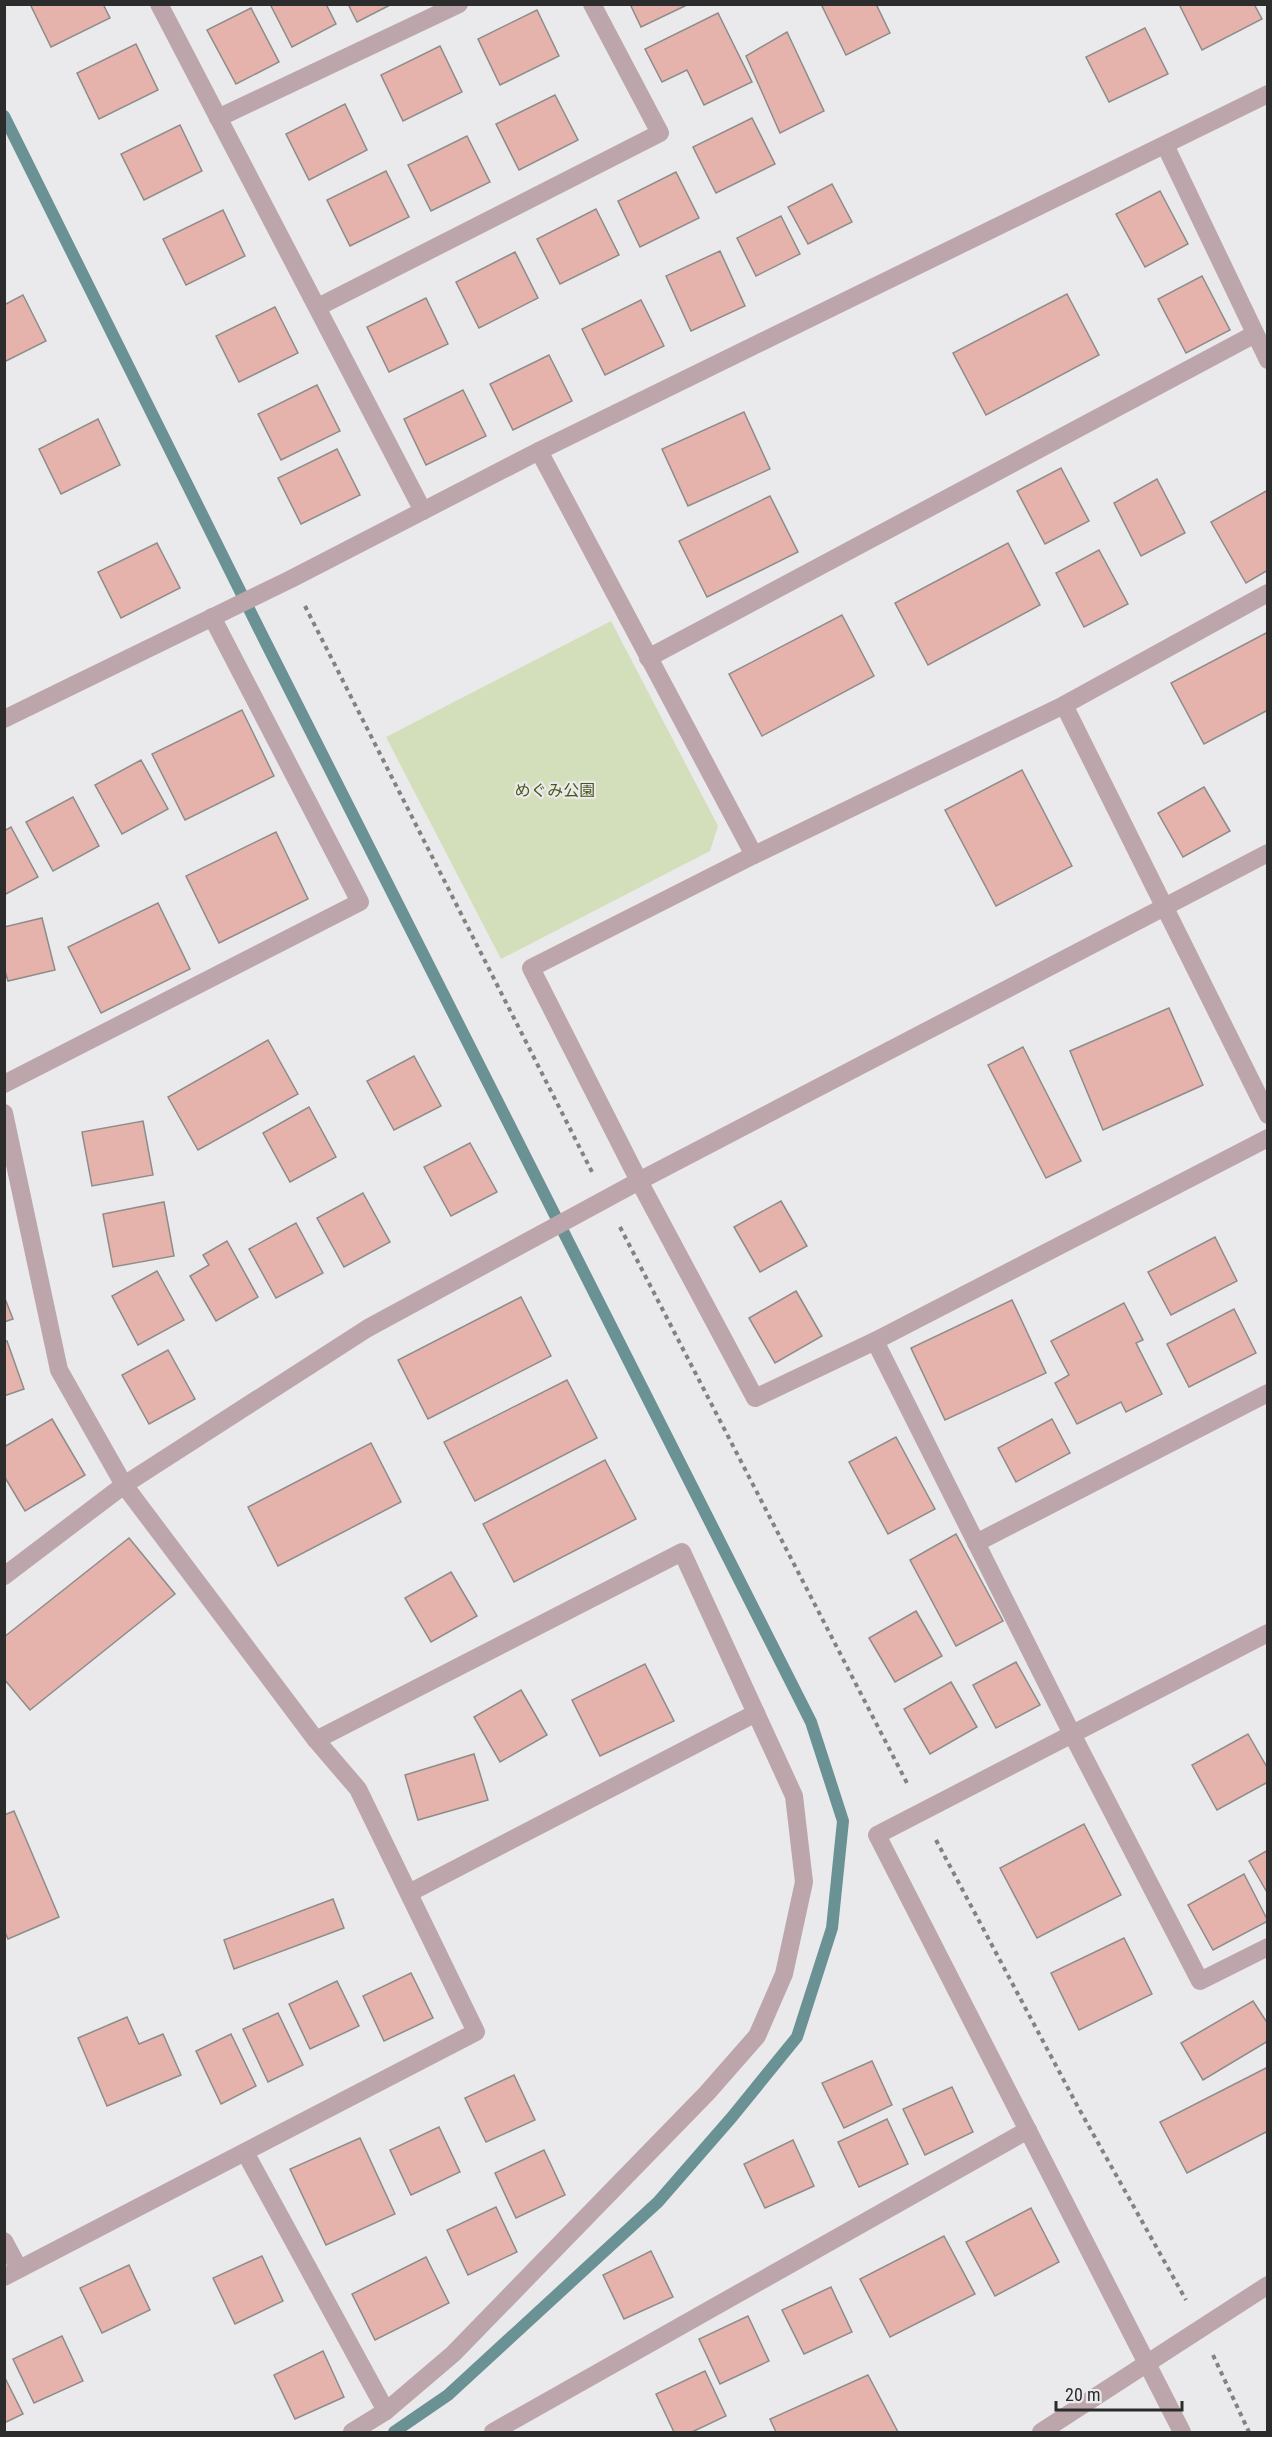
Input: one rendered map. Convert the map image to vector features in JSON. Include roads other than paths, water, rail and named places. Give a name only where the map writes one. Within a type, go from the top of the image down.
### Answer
[{"type":"street","points":[[159,4],[423,511]]},
{"type":"street","points":[[218,118],[459,4]]},
{"type":"street","points":[[318,307],[660,133],[591,4]]},
{"type":"street","points":[[4,719],[291,579],[539,451],[1166,146],[1268,94]]},
{"type":"street","points":[[1166,146],[1268,360]]},
{"type":"street","points":[[648,658],[1255,334]]},
{"type":"street","points":[[539,451],[754,855]]},
{"type":"street","points":[[1268,593],[1064,705],[754,855],[531,968],[639,1181],[755,1398],[875,1341],[1268,1138]]},
{"type":"street","points":[[4,1084],[360,902],[212,617]]},
{"type":"street","points":[[1064,705],[1268,1115]]},
{"type":"street","points":[[4,1576],[124,1485],[368,1328],[639,1181],[1268,853]]},
{"type":"street","points":[[4,1113],[59,1370],[124,1485],[316,1740],[358,1789],[476,2032],[246,2154],[12,2273],[4,2241]]},
{"type":"street","points":[[875,1341],[1072,1734],[1200,1981],[1268,1947]]},
{"type":"street","points":[[976,1543],[1268,1393]]},
{"type":"street","points":[[316,1740],[682,1552],[794,1796],[804,1882],[784,1974],[757,2036],[707,2093],[453,2354],[386,2411],[352,2433]]},
{"type":"street","points":[[1182,2433],[878,1835],[1268,1633]]},
{"type":"street","points":[[409,1893],[756,1713]]},
{"type":"street","points":[[493,2433],[1028,2130]]},
{"type":"street","points":[[246,2154],[386,2411]]},
{"type":"street","points":[[1041,2433],[1200,2327],[1268,2285]]},
{"type":"waterway","points":[[4,116],[264,639],[811,1722],[843,1821],[832,1928],[797,2037],[732,2117],[658,2202],[448,2395],[394,2432]]},
{"type":"park label","name":"めぐみ公園","points":[[555,790]]}]
